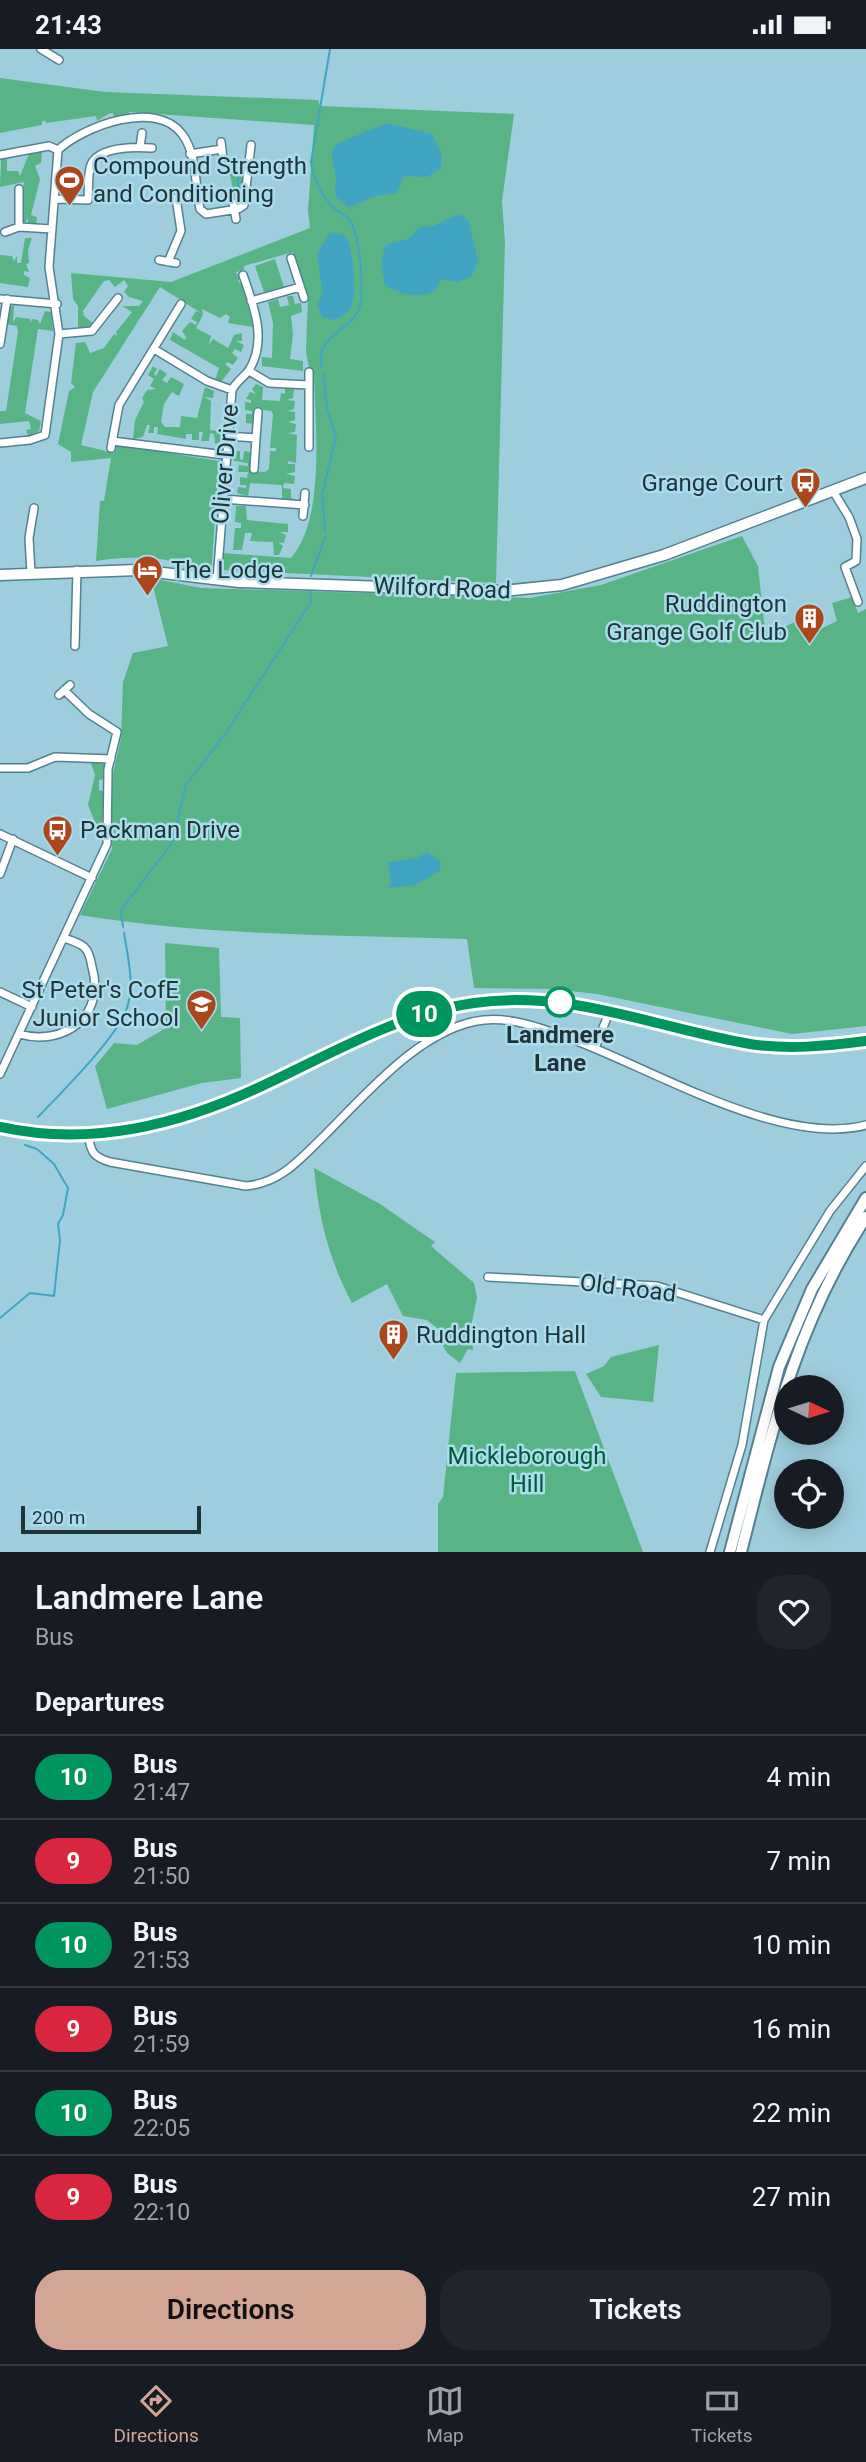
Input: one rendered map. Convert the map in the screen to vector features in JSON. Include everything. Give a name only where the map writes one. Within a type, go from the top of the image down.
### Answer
[{"type":"main road","name":"Wilford Road","points":[[0,575],[77,570],[138,570],[217,580],[502,591],[537,589],[664,555],[866,478]]},
{"type":"main road","points":[[0,1128],[88,1135],[152,1126],[201,1112],[358,1039],[446,1008],[495,1000],[531,999],[610,1010],[752,1044],[797,1047],[866,1041]]},
{"type":"main road","points":[[730,1552],[779,1367],[812,1289],[866,1198]]},
{"type":"main road","points":[[741,1552],[778,1408],[800,1343],[821,1293],[866,1217]]},
{"type":"street","points":[[41,49],[59,60]]},
{"type":"street","points":[[0,155],[49,146],[58,149],[104,124],[130,118],[158,119],[171,124],[182,134],[190,154],[204,213],[246,203],[251,145]]},
{"type":"street","points":[[140,147],[142,133]]},
{"type":"street","points":[[190,154],[221,146],[223,158]]},
{"type":"street","points":[[55,199],[89,199],[94,160],[124,148],[152,148]]},
{"type":"street","points":[[0,443],[30,440],[45,435],[59,334],[57,304],[50,275],[58,149]]},
{"type":"street","points":[[241,155],[250,156]]},
{"type":"street","points":[[19,189],[19,227]]},
{"type":"street","points":[[168,262],[181,231],[176,199],[181,194],[197,191]]},
{"type":"street","points":[[234,206],[236,219]]},
{"type":"street","points":[[5,232],[19,227],[52,229]]},
{"type":"street","points":[[291,258],[304,298]]},
{"type":"street","name":"Oliver Drive","points":[[217,580],[232,390],[249,371],[258,341],[258,327],[243,275]]},
{"type":"street","points":[[251,301],[300,287]]},
{"type":"street","points":[[59,334],[92,331],[118,298]]},
{"type":"street","points":[[0,344],[4,299],[57,304]]},
{"type":"street","points":[[181,304],[119,405],[112,444],[225,455]]},
{"type":"street","points":[[154,349],[207,381],[232,390]]},
{"type":"street","points":[[249,371],[269,383],[309,385]]},
{"type":"street","points":[[309,372],[309,447]]},
{"type":"street","points":[[254,469],[258,412]]},
{"type":"street","points":[[227,436],[256,438]]},
{"type":"street","points":[[833,491],[849,517],[857,539],[856,561]]},
{"type":"street","points":[[303,516],[305,493]]},
{"type":"street","points":[[222,499],[305,505]]},
{"type":"street","points":[[31,573],[29,538],[34,508]]},
{"type":"street","points":[[858,602],[845,573],[847,564],[856,561],[865,564]]},
{"type":"street","points":[[75,646],[77,570]]},
{"type":"street","points":[[0,1074],[108,842],[111,759],[117,732],[89,714],[64,690]]},
{"type":"street","points":[[0,768],[30,767],[55,757],[111,759]]},
{"type":"street","points":[[0,834],[92,878]]},
{"type":"street","points":[[0,874],[13,839]]},
{"type":"street","points":[[19,1034],[44,1037],[65,1031],[82,1020],[93,1008],[95,982],[87,952],[84,947],[64,938]]},
{"type":"street","points":[[0,992],[32,1007]]},
{"type":"street","points":[[594,1048],[610,1010]]},
{"type":"street","points":[[88,1135],[91,1153],[96,1158],[180,1176],[258,1185],[292,1168],[419,1048],[466,1023],[486,1019],[521,1023],[594,1048],[711,1098],[815,1130],[837,1131],[866,1125]]},
{"type":"street","points":[[710,1552],[737,1465],[764,1320],[830,1211],[866,1166]]},
{"type":"street","name":"Old Road","points":[[488,1277],[657,1286],[764,1320]]},
{"type":"green space","points":[[0,78],[105,92],[318,100],[320,106],[514,114],[502,201],[505,242],[496,583],[223,570],[223,553],[291,558],[302,541],[309,519],[316,469],[314,372],[310,372],[306,352],[308,299],[293,252],[244,266],[244,269],[235,273],[241,277],[238,281],[244,288],[253,327],[228,323],[230,317],[226,314],[220,318],[202,309],[203,315],[196,328],[211,336],[209,345],[213,339],[228,348],[234,335],[242,333],[242,341],[236,341],[244,345],[241,352],[235,349],[232,353],[238,358],[233,365],[228,362],[225,364],[231,369],[221,382],[215,380],[219,368],[170,340],[173,332],[185,340],[182,331],[190,322],[196,325],[197,322],[191,319],[196,311],[201,313],[160,287],[93,392],[81,445],[114,453],[118,445],[219,461],[211,574],[175,562],[156,559],[96,561],[100,501],[104,501],[111,458],[71,462],[71,452],[58,444],[69,391],[75,387],[71,383],[76,343],[85,342],[90,353],[104,348],[114,334],[117,336],[116,332],[132,312],[122,306],[139,306],[143,301],[129,297],[124,292],[128,286],[124,280],[115,287],[109,280],[104,281],[83,311],[84,316],[94,324],[90,329],[78,330],[78,306],[73,299],[71,273],[171,282],[310,228],[308,211],[314,125],[129,112],[129,115],[114,117],[113,113],[108,114],[97,121],[96,116],[46,123],[42,121],[42,125],[0,133]]},
{"type":"green space","points":[[42,151],[41,163],[35,166],[40,179],[31,215],[37,217],[36,225],[28,224],[28,218],[25,224],[21,223],[19,216],[25,216],[19,214],[24,182],[0,187],[1,160],[7,158],[7,171],[18,171],[20,176],[29,154]]},
{"type":"green space","points":[[227,159],[245,162],[242,201],[236,205]]},
{"type":"green space","points":[[25,238],[32,238],[28,250],[29,263],[26,264],[29,272],[24,271],[24,275],[30,278],[28,287],[0,283],[0,255],[12,256],[14,261],[17,256],[17,263],[21,263]]},
{"type":"green space","points":[[275,259],[284,287],[264,292],[255,266]]},
{"type":"green space","points":[[287,296],[293,296],[295,304],[301,303],[302,312],[291,316],[293,334],[290,359],[303,361],[303,371],[262,366],[262,357],[272,358],[273,323],[268,302],[278,299],[280,307],[289,305]]},
{"type":"green space","points":[[14,305],[13,323],[16,317],[30,319],[31,323],[32,319],[38,320],[40,324],[45,311],[51,312],[53,331],[38,329],[25,413],[41,421],[39,431],[28,436],[26,430],[31,429],[29,421],[0,424],[0,411],[6,411],[18,332],[17,326],[5,324],[9,307]]},
{"type":"green space","points":[[153,366],[157,369],[154,374],[156,376],[160,369],[167,374],[162,380],[167,383],[171,377],[184,384],[179,396],[172,392],[164,404],[161,422],[165,427],[180,427],[181,416],[197,418],[205,387],[214,391],[213,398],[204,397],[211,401],[210,430],[224,432],[224,441],[215,444],[214,434],[210,433],[209,441],[201,441],[203,432],[199,432],[199,440],[192,440],[192,434],[186,434],[186,439],[157,434],[158,427],[154,427],[154,433],[148,433],[150,425],[147,425],[143,437],[133,439],[135,420],[144,402],[142,398],[147,390],[156,389],[150,386],[154,379],[148,375]]},
{"type":"green space","points":[[256,384],[263,387],[262,400],[280,401],[281,393],[285,394],[285,389],[294,389],[293,398],[287,400],[295,401],[294,409],[287,411],[295,412],[295,420],[288,422],[296,424],[295,432],[288,433],[297,435],[296,463],[288,461],[288,464],[295,464],[295,472],[286,474],[295,476],[294,484],[284,483],[283,488],[291,489],[291,498],[297,500],[282,500],[282,485],[250,483],[248,496],[237,493],[238,487],[246,488],[246,485],[240,485],[240,477],[247,478],[248,472],[238,472],[239,465],[248,466],[248,463],[234,461],[232,451],[240,451],[240,459],[243,460],[244,451],[250,452],[251,471],[265,472],[269,469],[270,451],[276,451],[276,448],[270,448],[271,411],[256,409],[254,424],[246,423],[246,414],[252,414],[252,411],[245,410],[245,402],[251,403],[251,400],[246,399],[250,392],[256,394],[252,389]]},
{"type":"green space","points":[[236,506],[246,506],[247,520],[288,524],[288,532],[280,532],[286,535],[284,543],[278,542],[283,546],[279,555],[274,555],[273,542],[250,541],[252,533],[245,533],[242,550],[233,550],[235,528],[241,528],[241,523],[235,522]]},
{"type":"green space","name":"Ruddington Grange Golf Club","points":[[742,536],[758,566],[764,622],[769,634],[799,620],[808,635],[837,621],[832,603],[852,597],[858,613],[866,609],[866,1026],[792,1034],[597,994],[552,989],[474,988],[467,939],[225,931],[80,915],[112,849],[112,778],[121,739],[123,682],[133,653],[168,646],[151,578],[201,588],[530,598],[601,585]]},
{"type":"green space","points":[[90,760],[104,764],[104,779],[99,780],[99,790],[103,791],[102,839],[88,805],[95,775]]},
{"type":"green space","points":[[165,943],[219,948],[221,1017],[240,1018],[241,1078],[202,1083],[107,1109],[95,1066],[114,1043],[137,1045],[166,1028]]},
{"type":"green space","points":[[314,1168],[380,1204],[435,1242],[431,1246],[474,1283],[477,1298],[471,1326],[473,1350],[468,1349],[460,1363],[447,1353],[440,1341],[442,1332],[427,1320],[403,1316],[387,1284],[352,1303],[326,1237]]},
{"type":"green space","points":[[659,1345],[653,1402],[601,1397],[586,1374],[604,1366],[611,1357]]},
{"type":"green space","name":"Mickleborough Hill","points":[[575,1371],[643,1552],[438,1552],[438,1504],[443,1497],[456,1373]]},
{"type":"water","points":[[387,123],[432,134],[442,154],[441,168],[427,177],[404,176],[397,193],[375,196],[349,207],[336,197],[334,188],[337,182],[331,153],[336,144]]},
{"type":"water","points":[[459,214],[468,219],[478,260],[472,276],[456,282],[440,279],[437,289],[418,295],[403,293],[385,284],[381,266],[384,248],[388,244],[408,239],[421,227],[433,226]]},
{"type":"water","points":[[330,232],[346,236],[354,272],[351,307],[348,312],[334,320],[322,317],[317,305],[323,294],[317,254]]},
{"type":"water","points":[[427,852],[441,862],[440,871],[415,885],[388,888],[391,882],[388,862],[417,858]]},
{"type":"waterway","points":[[322,367],[324,347],[358,312],[362,294],[360,258],[352,225],[322,193],[311,162],[330,49]]},
{"type":"waterway","points":[[237,166],[239,191]]},
{"type":"waterway","points":[[323,374],[327,410],[336,437],[322,495],[325,531]]},
{"type":"waterway","points":[[311,576],[325,537]]},
{"type":"waterway","points":[[123,927],[121,910],[172,843],[186,785],[225,734],[311,602],[310,591]]},
{"type":"waterway","points":[[38,1117],[98,1052],[125,1013],[131,984],[124,933]]},
{"type":"waterway","points":[[0,1318],[30,1293],[54,1296],[60,1240],[58,1224],[63,1215],[68,1188],[54,1164],[37,1149],[25,1145]]},
{"type":"bus line","name":"10","points":[[0,1127],[88,1135],[127,1131],[170,1122],[229,1101],[395,1024],[446,1008],[495,1000],[531,999],[588,1005],[752,1044],[797,1047],[866,1041]]},
{"type":"place","name":"Compound Strength and Conditioning","points":[[70,207]]},
{"type":"place","name":"Grange Court","points":[[806,510]]},
{"type":"place","name":"The Lodge","points":[[148,597]]},
{"type":"place","name":"Ruddington Grange Golf Club","points":[[810,645]]},
{"type":"place","name":"Packman Drive","points":[[57,857]]},
{"type":"place","name":"Landmere Lane","points":[[560,1002]]},
{"type":"place","name":"St Peter's CofE Junior School","points":[[202,1031]]},
{"type":"place","name":"Ruddington Hall","points":[[393,1362]]}]
